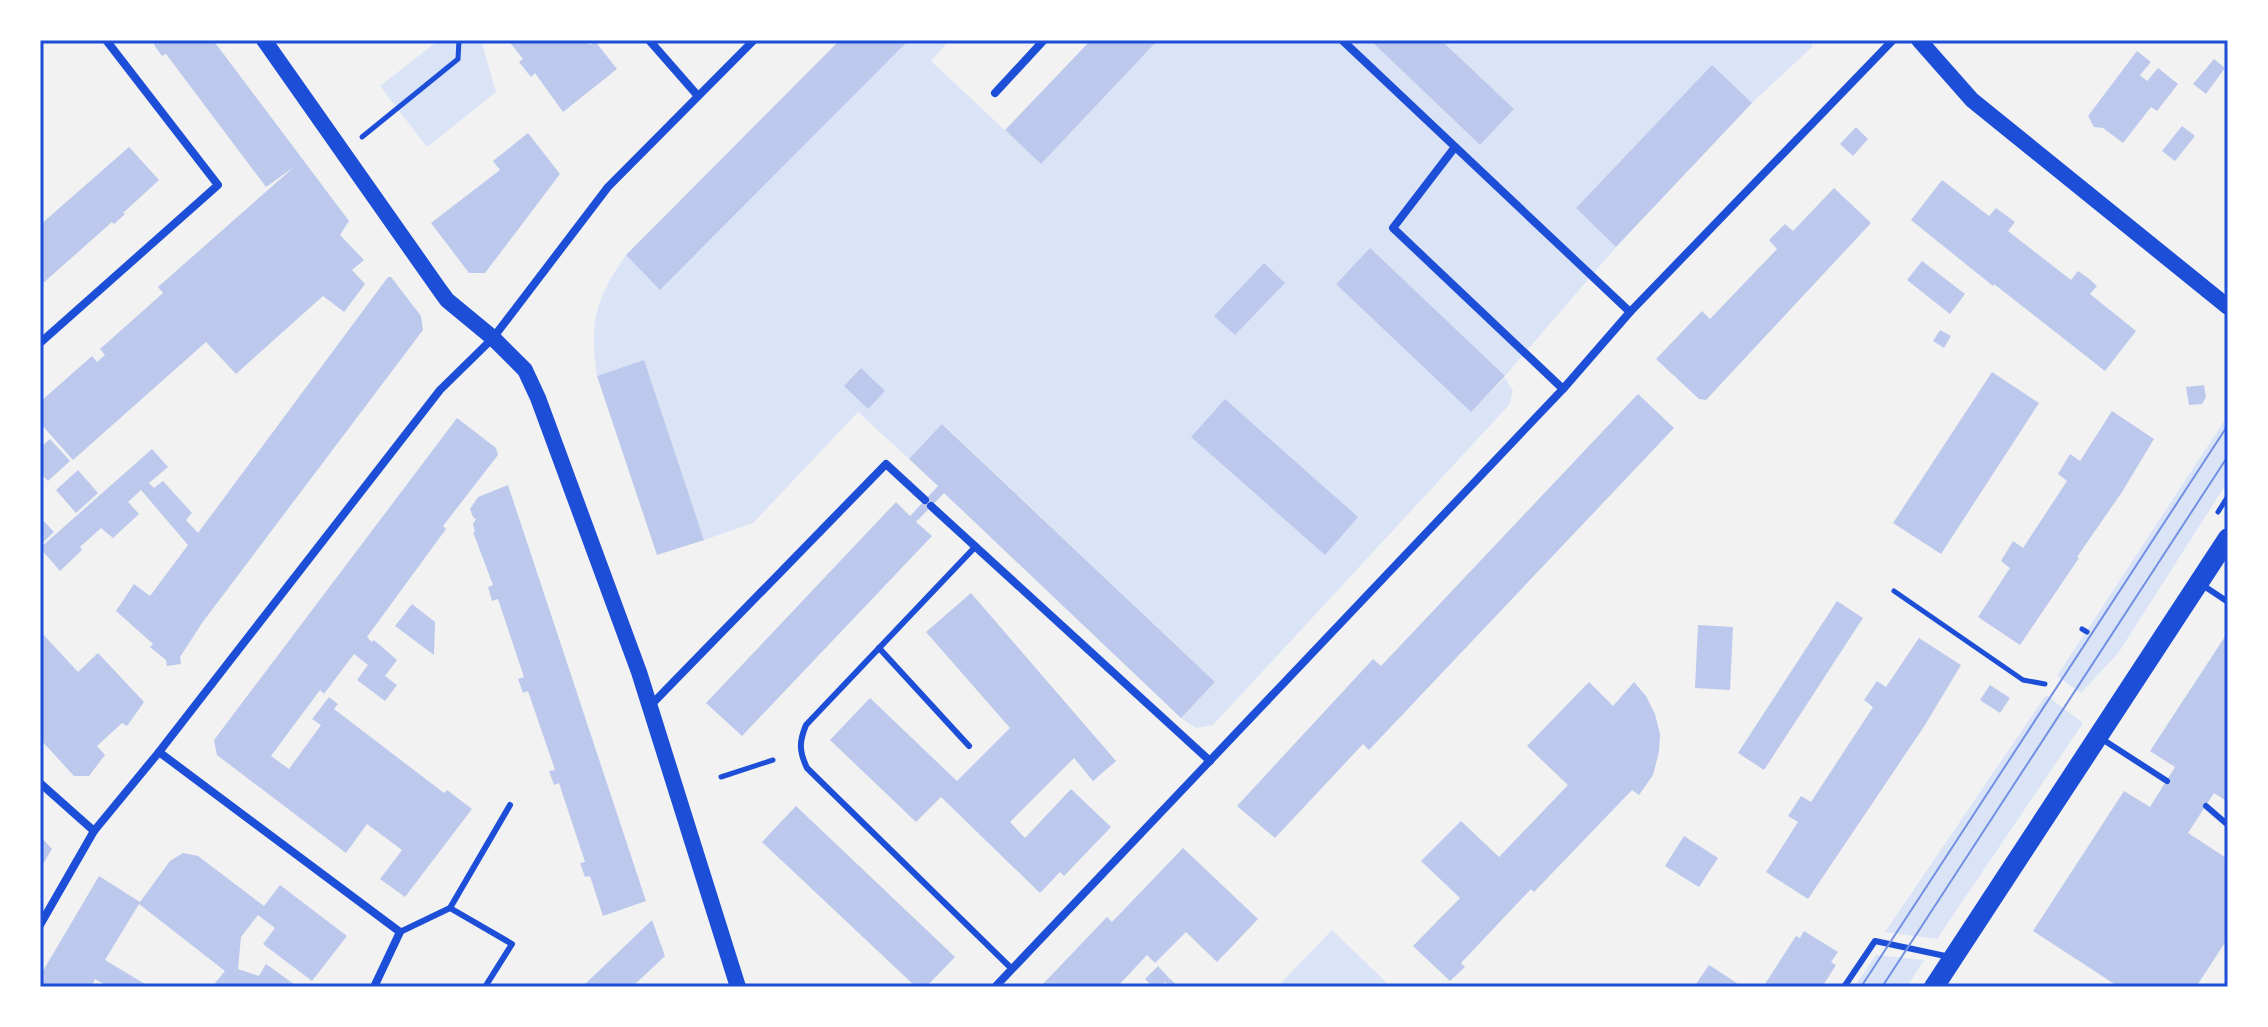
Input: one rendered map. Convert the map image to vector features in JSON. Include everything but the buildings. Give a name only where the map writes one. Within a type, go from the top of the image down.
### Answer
[{"type":"main road","points":[[264,40],[447,300],[493,338],[525,370],[538,398],[650,706],[738,987]]},
{"type":"main road","points":[[1919,40],[1972,100],[2228,307]]},
{"type":"main road","points":[[1934,987],[2228,538]]},
{"type":"street","points":[[40,343],[218,185],[106,40]]},
{"type":"street","points":[[649,40],[698,96]]},
{"type":"street","points":[[40,925],[94,831],[440,390],[493,338],[608,187],[754,40]]},
{"type":"street","points":[[995,93],[1044,40]]},
{"type":"street","points":[[1342,40],[1630,312]]},
{"type":"street","points":[[995,987],[1563,389],[1630,312],[1893,40]]},
{"type":"street","points":[[1455,147],[1393,228],[1563,389]]},
{"type":"street","points":[[650,706],[886,464],[1210,761]]},
{"type":"street","points":[[159,752],[400,932],[374,987]]},
{"type":"street","points":[[40,783],[94,831]]},
{"type":"lane","points":[[976,546],[806,725],[799,752],[807,768],[1012,969]]},
{"type":"lane","points":[[2199,582],[2228,602]]},
{"type":"lane","points":[[879,648],[969,746]]},
{"type":"lane","points":[[2098,736],[2167,781]]},
{"type":"lane","points":[[400,932],[450,908],[510,805]]},
{"type":"lane","points":[[2206,806],[2228,825]]},
{"type":"lane","points":[[450,908],[512,944],[485,987]]},
{"type":"lane","points":[[1844,987],[1875,941],[1953,957]]},
{"type":"path","points":[[359,139],[458,59],[459,40]]},
{"type":"path","points":[[1894,591],[2023,680],[2045,684]]},
{"type":"path","points":[[721,777],[773,760]]},
{"type":"shaded area","points":[[439,40],[481,40],[496,92],[427,147],[380,86]]},
{"type":"shaded area","points":[[909,40],[942,40],[946,44],[931,61],[1041,164],[1158,40],[1370,40],[1480,145],[1514,109],[1441,40],[1812,40],[1812,47],[1752,103],[1712,66],[1576,208],[1616,247],[1505,376],[1370,249],[1336,283],[1471,411],[1505,378],[1513,391],[1509,405],[1213,725],[1196,728],[1181,718],[1215,682],[943,424],[909,459],[858,412],[753,523],[704,540],[644,361],[597,376],[594,326],[597,312],[607,285],[626,255],[661,289]]},
{"type":"shaded area","points":[[2228,415],[2228,481],[2119,652],[2081,693],[2057,676]]},
{"type":"shaded area","points":[[2046,695],[2083,723],[1937,939],[1885,932]]},
{"type":"shaded area","points":[[1332,930],[1391,987],[1277,987]]},
{"type":"shaded area","points":[[1876,955],[1924,960],[1907,987],[1854,987]]},
{"type":"tram line","points":[[1861,987],[2228,425]]},
{"type":"tram line","points":[[1882,987],[2228,456]]}]
